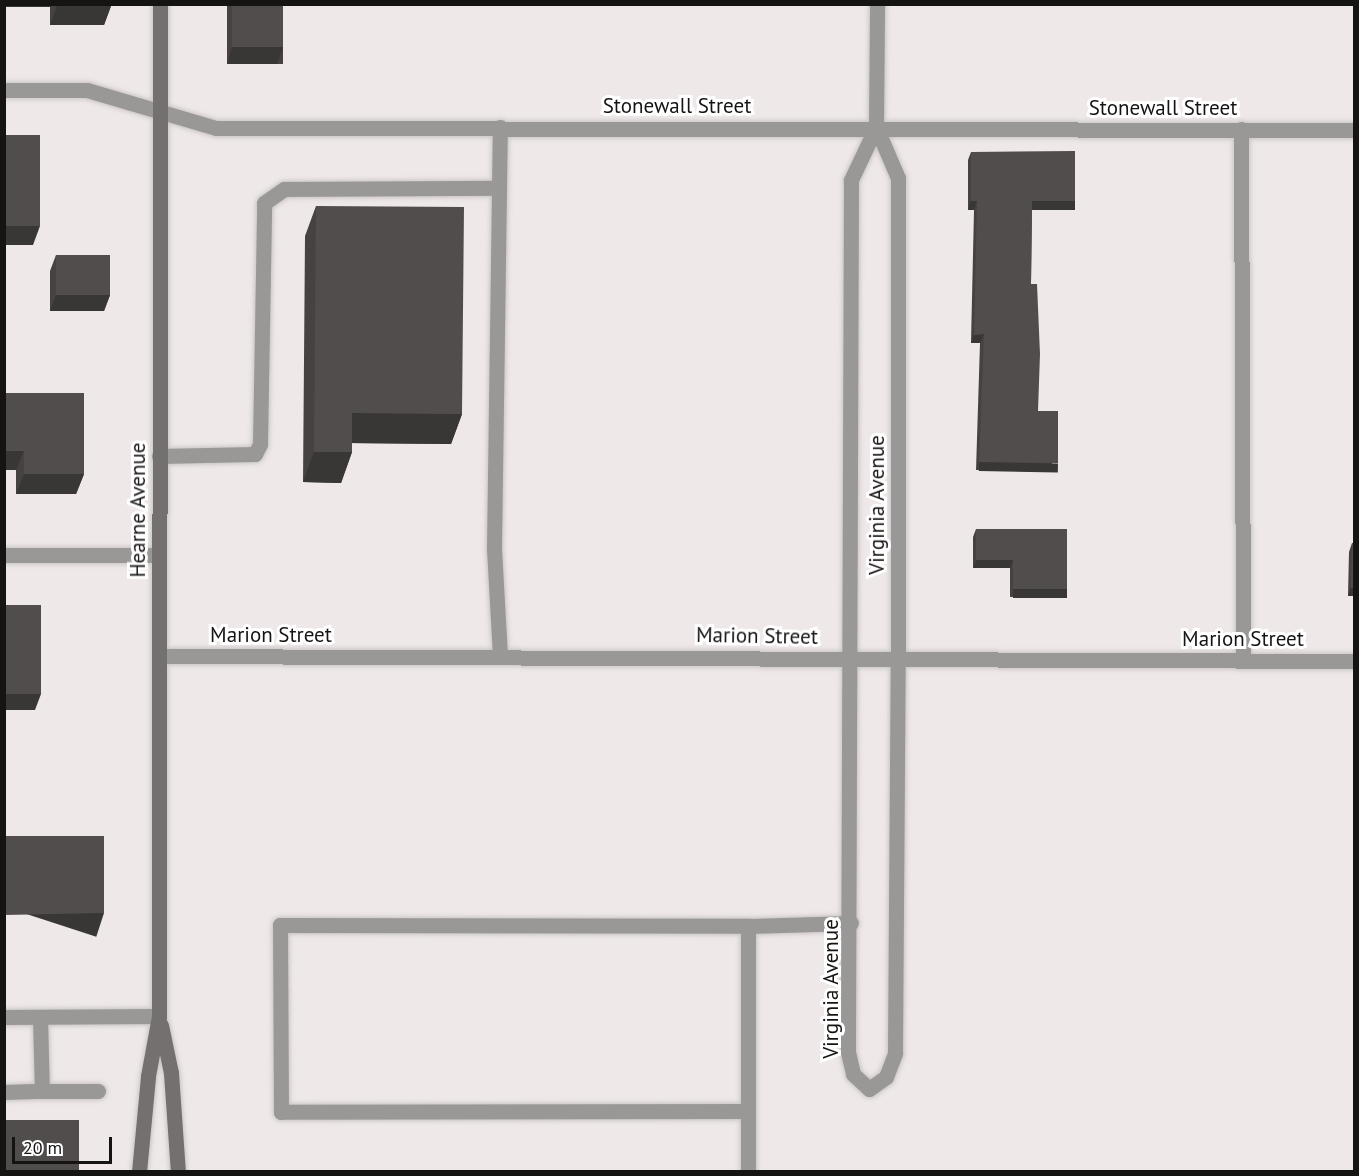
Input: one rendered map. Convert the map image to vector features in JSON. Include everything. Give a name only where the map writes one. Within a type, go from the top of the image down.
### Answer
[{"type":"main road","name":"Hearne Avenue","points":[[140,1172],[148,1076],[159,1016],[160,4]]},
{"type":"main road","name":"Hearne Avenue","points":[[159,1016],[171,1073],[178,1172]]},
{"type":"street","name":"Virginia Avenue","points":[[876,127],[852,180],[851,923],[848,1052],[853,1074],[869,1089],[886,1077],[895,1053],[898,658],[898,178],[876,127],[877,4]]},
{"type":"street","name":"Stonewall Street","points":[[4,90],[87,90],[216,128],[876,127],[1354,130]]},
{"type":"street","points":[[500,127],[494,548],[500,656]]},
{"type":"street","points":[[1241,129],[1244,660]]},
{"type":"street","points":[[159,456],[255,454],[260,444],[264,203],[284,189],[499,188]]},
{"type":"street","points":[[4,555],[159,555]]},
{"type":"street","name":"Marion Street","points":[[159,656],[1354,661]]},
{"type":"street","points":[[748,1111],[281,1112],[280,925],[748,926],[851,923]]},
{"type":"street","points":[[748,926],[748,1172]]},
{"type":"street","points":[[4,1017],[159,1016]]},
{"type":"street","points":[[40,1017],[42,1091]]},
{"type":"street","points":[[4,1092],[98,1091]]},
{"type":"building","points":[[57,4],[111,4],[111,6],[57,6]]},
{"type":"building","points":[[232,4],[283,4],[283,47],[232,47]]},
{"type":"building","points":[[4,135],[40,135],[40,226],[4,226]]},
{"type":"building","points":[[1075,151],[1075,201],[1032,201],[1031,284],[1037,284],[1040,354],[1038,411],[1058,411],[1058,463],[979,462],[984,334],[974,335],[977,201],[971,201],[971,152]]},
{"type":"building","points":[[316,206],[464,207],[462,414],[352,413],[352,452],[314,452]]},
{"type":"building","points":[[56,255],[110,255],[110,295],[56,295]]},
{"type":"building","points":[[4,393],[84,393],[84,474],[24,474],[24,451],[4,451]]},
{"type":"building","points":[[976,529],[1067,529],[1067,589],[1013,589],[1013,560],[976,560]]},
{"type":"building","points":[[1352,543],[1354,543],[1354,588],[1351,588]]},
{"type":"building","points":[[4,605],[41,605],[41,694],[4,694]]},
{"type":"building","points":[[4,814],[5,836],[104,836],[104,913],[4,915]]},
{"type":"building","points":[[4,1120],[79,1120],[79,1172],[4,1172]]}]
